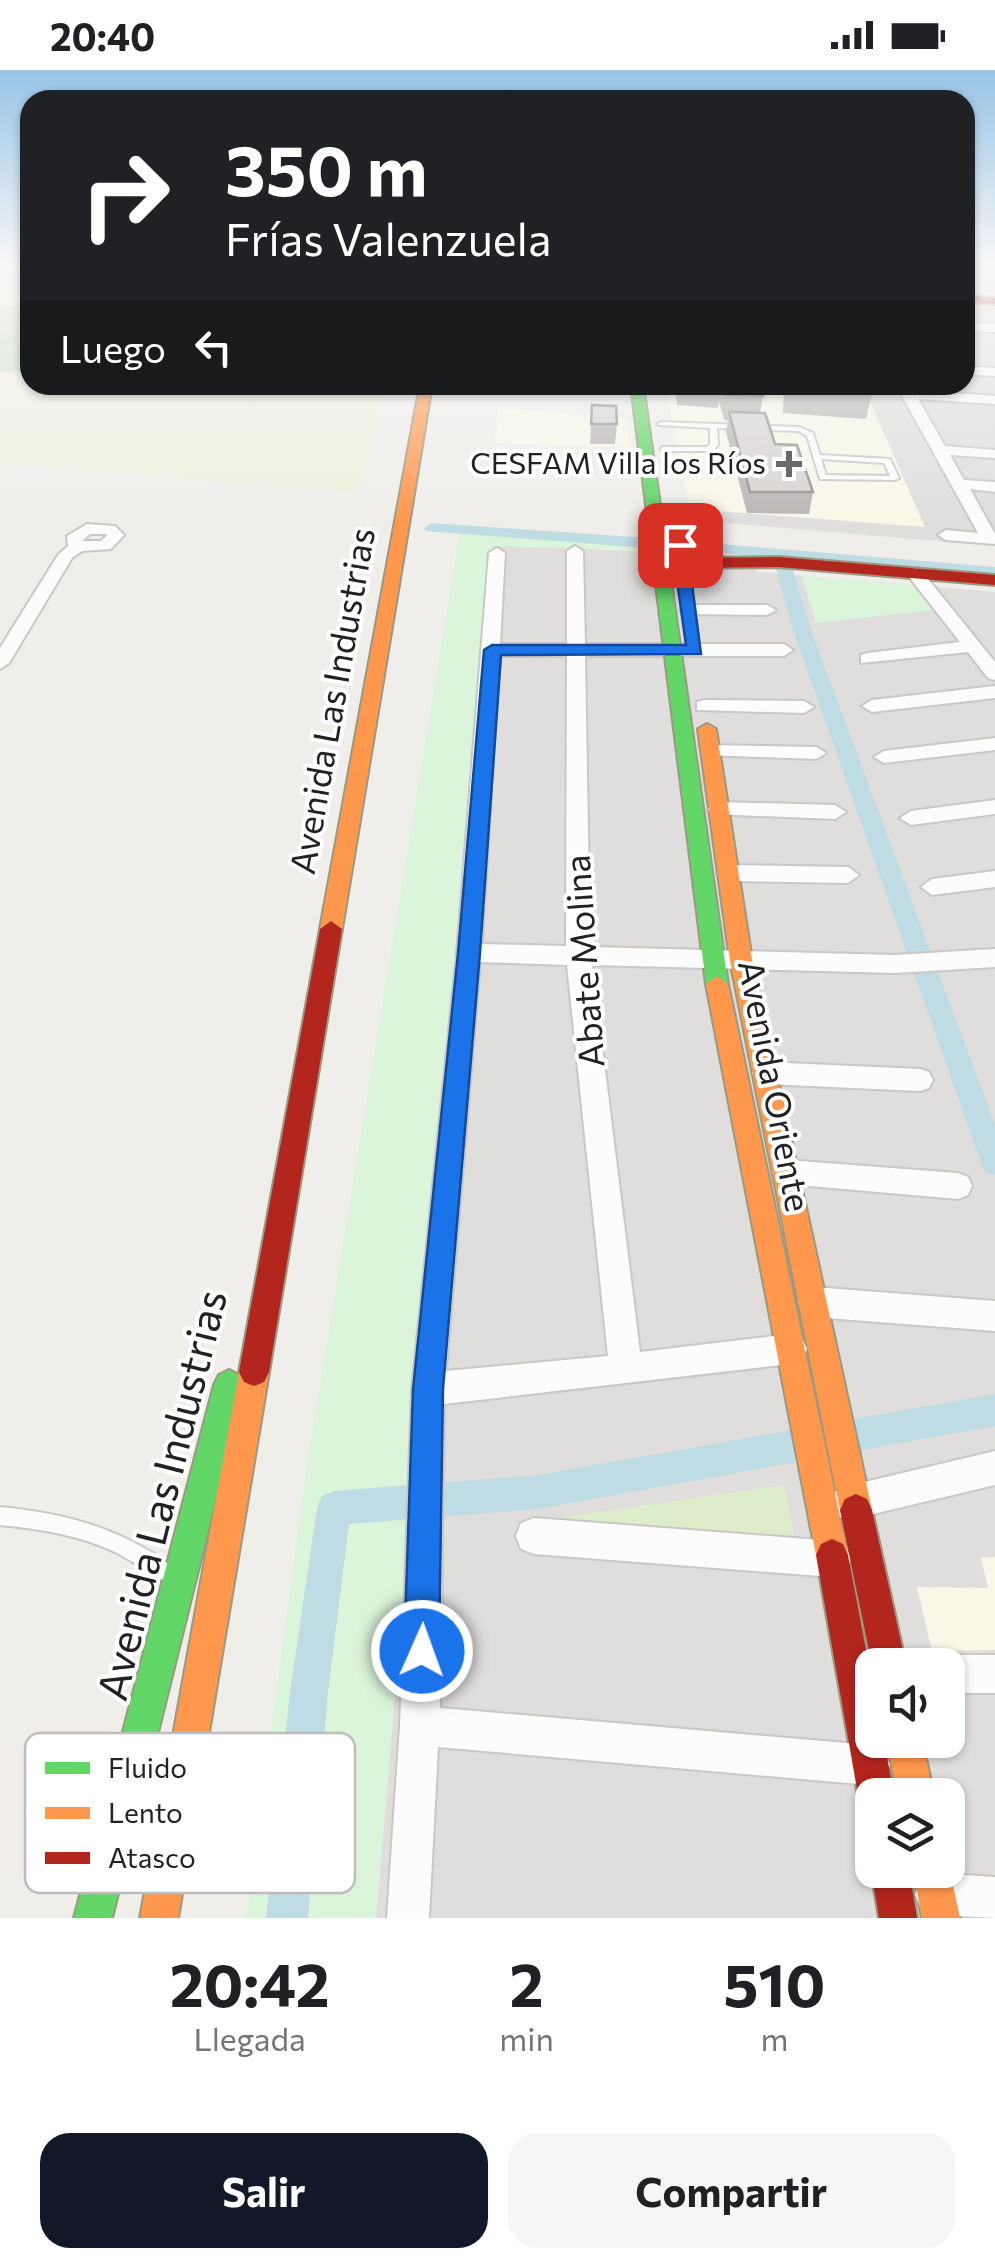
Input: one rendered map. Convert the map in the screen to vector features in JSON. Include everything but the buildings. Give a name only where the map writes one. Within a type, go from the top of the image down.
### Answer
[{"type":"street","name":"Avenida Las Industrias","points":[[193,1733],[424,395]]},
{"type":"street","name":"Avenida Oriente","points":[[639,395],[673,564],[689,610],[684,651],[704,706],[741,960],[813,1302],[839,1505],[833,1558],[873,1778]]},
{"type":"street","name":"Avenida Oriente","points":[[657,395],[665,449],[712,960],[791,1349],[884,1648]]},
{"type":"street","points":[[908,395],[992,539]]},
{"type":"street","points":[[952,395],[989,399],[995,421]]},
{"type":"street","points":[[939,450],[995,454]]},
{"type":"street","points":[[959,484],[995,487]]},
{"type":"street","points":[[946,535],[992,539]]},
{"type":"street","points":[[0,663],[63,559],[78,546]]},
{"type":"street","name":"Abate Molina","points":[[575,550],[578,954],[626,1369]]},
{"type":"street","points":[[408,1918],[420,1726],[428,1389],[469,953],[497,553]]},
{"type":"street","points":[[673,564],[779,562],[995,580]]},
{"type":"street","points":[[914,574],[995,674]]},
{"type":"street","points":[[689,610],[766,610]]},
{"type":"street","points":[[868,658],[995,638]]},
{"type":"street","points":[[492,650],[784,650]]},
{"type":"street","points":[[872,706],[995,692]]},
{"type":"street","points":[[704,706],[804,707]]},
{"type":"street","points":[[884,758],[995,744]]},
{"type":"street","points":[[710,751],[816,752]]},
{"type":"street","points":[[911,818],[995,807]]},
{"type":"street","points":[[719,809],[834,812]]},
{"type":"street","points":[[728,872],[848,876]]},
{"type":"street","points":[[932,887],[995,878]]},
{"type":"street","points":[[469,953],[895,964],[995,958]]},
{"type":"street","points":[[765,1073],[920,1080]]},
{"type":"street","name":"Avenida Las Industrias","points":[[140,1733],[291,1148]]},
{"type":"street","points":[[786,1172],[958,1186]]},
{"type":"street","points":[[813,1302],[995,1316]]},
{"type":"street","points":[[428,1389],[791,1349]]},
{"type":"street","points":[[839,1505],[995,1468]]},
{"type":"street","points":[[534,1536],[833,1558]]},
{"type":"street","points":[[965,1674],[995,1674]]},
{"type":"street","points":[[420,1726],[856,1778]]},
{"type":"street","points":[[893,1888],[898,1918]]},
{"type":"street","name":"Avenida Las Industrias","points":[[93,1918],[99,1893]]},
{"type":"street","name":"Avenida Las Industrias","points":[[159,1918],[164,1893]]},
{"type":"street","points":[[937,1894],[995,1898]]},
{"type":"lane","points":[[661,424],[804,430],[810,434],[823,477],[895,478],[887,461],[818,457]]},
{"type":"lane","points":[[665,449],[709,450],[714,445],[713,426]]},
{"type":"lane","points":[[0,1516],[52,1520],[96,1532],[135,1549],[178,1582]]},
{"type":"shaded area","points":[[975,350],[995,350],[995,546],[691,520],[667,395],[975,395]]},
{"type":"shaded area","name":"CESFAM Villa los Ríos","points":[[667,395],[867,395],[925,527],[689,509]]},
{"type":"shaded area","points":[[498,408],[626,418],[629,447],[495,443]]},
{"type":"shaded area","points":[[493,545],[753,556],[757,572],[995,592],[995,1918],[376,1918]]},
{"type":"shaded area","points":[[995,1557],[995,1650],[931,1648],[917,1587],[988,1588],[981,1558]]},
{"type":"green space","points":[[0,350],[20,350],[20,373],[0,372]]},
{"type":"green space","points":[[0,372],[20,373],[20,395],[384,395],[358,493],[0,463]]},
{"type":"green space","points":[[460,530],[641,543],[641,550],[493,546],[376,1918],[246,1918],[249,1893],[355,1893],[355,1733],[271,1733],[307,1462]]},
{"type":"green space","points":[[802,576],[913,585],[933,610],[816,623]]},
{"type":"green space","points":[[784,1485],[796,1546],[557,1538],[557,1518]]},
{"type":"waterway","points":[[432,528],[646,543]]},
{"type":"waterway","points":[[673,545],[780,554]]},
{"type":"waterway","points":[[780,554],[995,572]]},
{"type":"waterway","points":[[780,554],[802,630],[995,1163]]},
{"type":"waterway","points":[[305,1733],[334,1508],[538,1492],[995,1410]]},
{"type":"waterway","points":[[287,1918],[289,1893]]},
{"type":"traffic: fast","points":[[638,395],[717,984]]},
{"type":"traffic: fast","points":[[140,1733],[229,1385]]},
{"type":"traffic: fast","points":[[93,1918],[99,1893]]},
{"type":"traffic: slow","points":[[331,929],[424,395]]},
{"type":"traffic: slow","points":[[707,729],[741,960],[856,1510]]},
{"type":"traffic: slow","points":[[717,984],[832,1555]]},
{"type":"traffic: slow","points":[[191,1733],[254,1372]]},
{"type":"traffic: slow","points":[[908,1758],[912,1778]]},
{"type":"traffic: slow","points":[[935,1888],[941,1918]]},
{"type":"traffic: slow","points":[[159,1918],[163,1893]]},
{"type":"traffic: jam","points":[[662,563],[779,562],[995,580]]},
{"type":"traffic: jam","points":[[254,1372],[331,929]]},
{"type":"traffic: jam","points":[[856,1510],[885,1648]]},
{"type":"traffic: jam","points":[[832,1555],[873,1778]]},
{"type":"traffic: jam","points":[[893,1888],[898,1918]]},
{"type":"place","name":"CESFAM Villa los Ríos","points":[[789,464]]},
{"type":"route","points":[[422,1651],[428,1389],[469,953],[492,650],[696,650],[680,545]]}]
